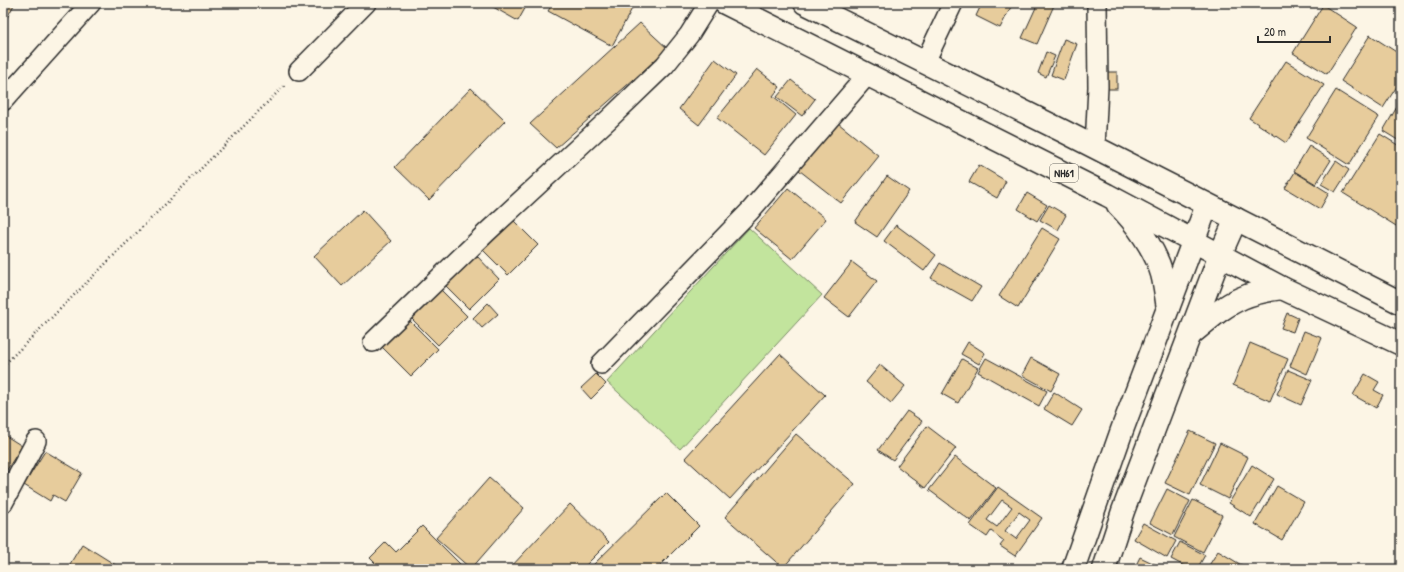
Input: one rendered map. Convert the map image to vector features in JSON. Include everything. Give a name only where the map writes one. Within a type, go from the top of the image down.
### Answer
[{"type":"main road","name":"NH61","points":[[726,3],[1193,239],[1282,288],[1401,344]]},
{"type":"main road","points":[[805,3],[1095,147],[1401,303]]},
{"type":"main road","points":[[1107,195],[1131,219],[1149,245],[1162,273],[1168,308]]},
{"type":"main road","points":[[1073,569],[1122,430],[1207,205]]},
{"type":"main road","points":[[1104,569],[1123,511],[1220,255],[1236,219]]},
{"type":"main road","points":[[1190,334],[1225,307],[1241,298],[1258,292],[1282,288]]},
{"type":"street","points":[[3,101],[91,3]]},
{"type":"street","points":[[299,71],[366,3]]},
{"type":"street","points":[[373,342],[486,232],[610,119],[665,66],[689,35],[709,3]]},
{"type":"street","points":[[925,62],[953,3]]},
{"type":"street","points":[[1095,147],[1098,87],[1098,3]]},
{"type":"street","points":[[601,364],[750,211],[868,74]]},
{"type":"street","points":[[3,503],[36,441]]},
{"type":"path","points":[[3,366],[299,71]]},
{"type":"green space","points":[[749,228],[822,295],[680,449],[607,382]]},
{"type":"building","points":[[3,3],[15,3],[3,25]]},
{"type":"building","points":[[307,3],[317,3],[314,8]]},
{"type":"building","points":[[486,3],[528,3],[518,21]]},
{"type":"building","points":[[553,3],[635,3],[612,46],[548,11]]},
{"type":"building","points":[[982,3],[1013,3],[1000,28],[976,16]]},
{"type":"building","points":[[1038,3],[1055,3],[1037,44],[1022,38]]},
{"type":"building","points":[[1323,5],[1357,27],[1327,74],[1293,53]]},
{"type":"building","points":[[640,23],[668,49],[556,148],[530,124]]},
{"type":"building","points":[[1370,35],[1401,55],[1401,80],[1383,108],[1341,81]]},
{"type":"building","points":[[1064,39],[1077,44],[1064,80],[1051,75]]},
{"type":"building","points":[[1046,52],[1055,56],[1046,77],[1038,73]]},
{"type":"building","points":[[715,59],[736,75],[699,125],[679,109]]},
{"type":"building","points":[[1286,61],[1324,85],[1286,143],[1249,118]]},
{"type":"building","points":[[757,69],[780,87],[773,96],[796,115],[764,155],[717,118]]},
{"type":"building","points":[[1104,72],[1117,72],[1117,89],[1104,89]]},
{"type":"building","points":[[791,80],[815,99],[802,116],[777,97]]},
{"type":"building","points":[[471,88],[505,121],[429,200],[395,167]]},
{"type":"building","points":[[1336,90],[1379,117],[1349,165],[1306,138]]},
{"type":"building","points":[[1401,100],[1401,142],[1383,131]]},
{"type":"building","points":[[833,119],[879,156],[841,203],[795,167]]},
{"type":"building","points":[[1380,134],[1401,147],[1401,229],[1343,193]]},
{"type":"building","points":[[1309,146],[1331,160],[1316,184],[1294,171]]},
{"type":"building","points":[[1336,161],[1349,170],[1335,192],[1321,184]]},
{"type":"building","points":[[979,165],[1006,181],[997,198],[969,182]]},
{"type":"building","points":[[1295,172],[1329,193],[1320,209],[1285,188]]},
{"type":"building","points":[[887,176],[909,191],[877,237],[855,222]]},
{"type":"building","points":[[788,188],[826,219],[792,259],[754,228]]},
{"type":"building","points":[[1027,193],[1047,205],[1037,221],[1018,209]]},
{"type":"building","points":[[1049,205],[1066,215],[1058,230],[1040,220]]},
{"type":"building","points":[[363,210],[391,241],[342,286],[314,256]]},
{"type":"building","points":[[513,220],[538,245],[508,275],[483,250]]},
{"type":"building","points":[[896,225],[936,255],[924,271],[884,241]]},
{"type":"building","points":[[1042,228],[1060,239],[1018,308],[999,296]]},
{"type":"building","points":[[476,255],[499,279],[469,309],[445,285]]},
{"type":"building","points":[[852,262],[877,281],[849,317],[824,298]]},
{"type":"building","points":[[940,263],[981,287],[972,301],[931,278]]},
{"type":"building","points":[[441,290],[467,316],[438,345],[412,319]]},
{"type":"building","points":[[488,303],[498,314],[482,328],[473,318]]},
{"type":"building","points":[[1287,313],[1298,318],[1293,332],[1281,328]]},
{"type":"building","points":[[409,320],[438,349],[411,376],[382,347]]},
{"type":"building","points":[[1304,331],[1322,338],[1307,374],[1290,366]]},
{"type":"building","points":[[968,342],[985,353],[979,364],[961,354]]},
{"type":"building","points":[[1250,343],[1288,359],[1270,401],[1233,385]]},
{"type":"building","points":[[780,354],[825,395],[730,499],[685,458]]},
{"type":"building","points":[[986,358],[1047,391],[1039,406],[978,372]]},
{"type":"building","points":[[1031,358],[1060,374],[1051,391],[1022,375]]},
{"type":"building","points":[[962,359],[978,368],[958,403],[942,394]]},
{"type":"building","points":[[880,365],[905,386],[891,403],[866,382]]},
{"type":"building","points":[[1288,370],[1312,380],[1301,405],[1277,394]]},
{"type":"building","points":[[596,374],[606,384],[591,399],[581,388]]},
{"type":"building","points":[[1365,374],[1379,382],[1374,390],[1383,395],[1376,408],[1353,395]]},
{"type":"building","points":[[1054,392],[1082,410],[1072,426],[1044,409]]},
{"type":"building","points":[[907,411],[922,421],[893,460],[878,450]]},
{"type":"building","points":[[927,426],[956,448],[925,488],[897,466]]},
{"type":"building","points":[[1190,431],[1215,443],[1190,495],[1165,483]]},
{"type":"building","points":[[3,434],[22,446],[3,476]]},
{"type":"building","points":[[796,434],[855,484],[783,568],[725,517]]},
{"type":"building","points":[[1220,443],[1248,457],[1228,499],[1200,485]]},
{"type":"building","points":[[45,451],[82,473],[65,502],[53,495],[50,501],[24,485]]},
{"type":"building","points":[[955,457],[996,488],[971,521],[929,490]]},
{"type":"building","points":[[1252,465],[1274,479],[1251,517],[1229,503]]},
{"type":"building","points":[[489,478],[524,508],[471,569],[436,538]]},
{"type":"building","points":[[1277,486],[1304,502],[1282,540],[1255,524]]},
{"type":"building","points":[[998,487],[1042,518],[1015,556],[1000,546],[1004,541],[991,531],[987,537],[970,525]],"holes":[[[1002,500],[1012,507],[997,527],[987,520]],[[1019,512],[1030,520],[1016,539],[1005,531]]]},
{"type":"building","points":[[1167,489],[1190,501],[1173,535],[1150,523]]},
{"type":"building","points":[[666,493],[699,526],[656,569],[589,569]]},
{"type":"building","points":[[1193,500],[1222,515],[1203,552],[1174,537]]},
{"type":"building","points":[[570,504],[609,542],[582,569],[509,569]]},
{"type":"building","points":[[1143,523],[1176,541],[1167,558],[1134,539]]},
{"type":"building","points":[[422,526],[465,569],[379,569],[380,568],[370,558],[386,542],[396,552]]},
{"type":"building","points":[[1180,542],[1205,555],[1197,569],[1190,569],[1171,559]]},
{"type":"building","points":[[82,544],[122,569],[67,569]]},
{"type":"building","points":[[1218,551],[1248,569],[1210,569],[1208,567]]},
{"type":"building","points":[[1140,557],[1165,569],[1134,569]]}]
